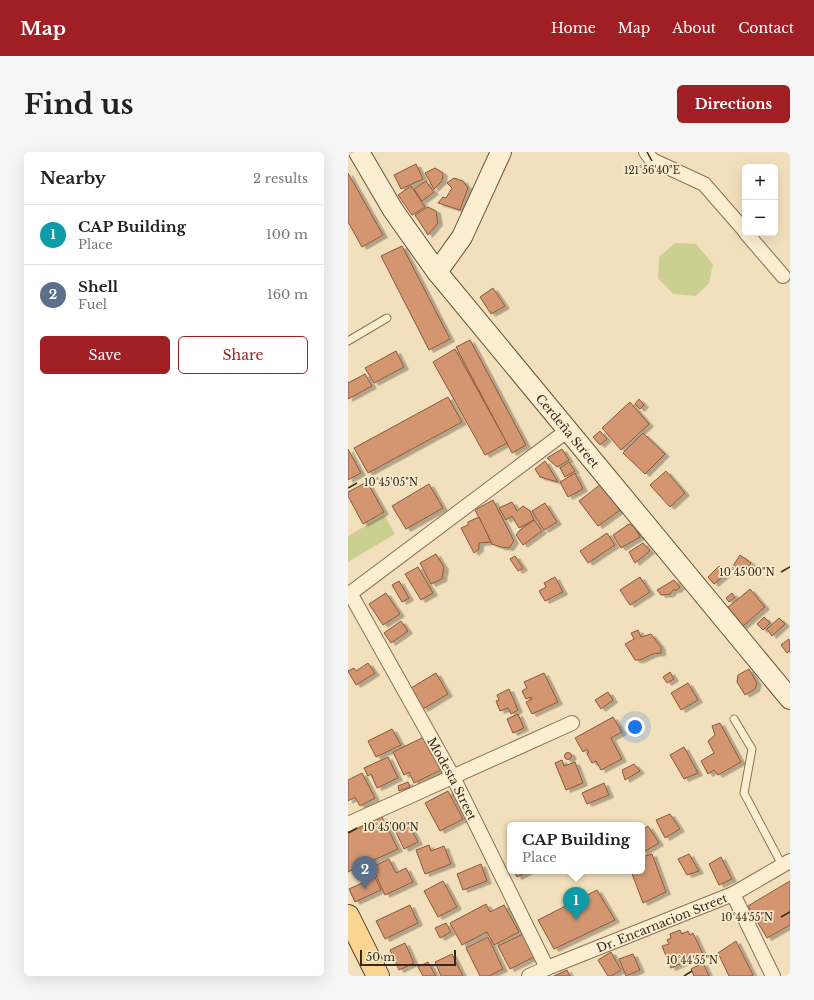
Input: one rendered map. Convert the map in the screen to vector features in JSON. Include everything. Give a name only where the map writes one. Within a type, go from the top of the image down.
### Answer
[{"type":"main road","name":"Cerdeña Street","points":[[359,152],[393,210],[437,272],[790,700]]},
{"type":"main road","points":[[437,272],[462,237],[501,152]]},
{"type":"main road","points":[[348,916],[378,976]]},
{"type":"main road","points":[[348,940],[366,976]]},
{"type":"street","points":[[646,152],[652,160],[704,184],[742,227]]},
{"type":"street","points":[[749,236],[783,276]]},
{"type":"street","points":[[349,594],[568,430]]},
{"type":"street","name":"Modesta Street","points":[[349,594],[453,776],[547,968]]},
{"type":"street","points":[[348,824],[572,723]]},
{"type":"street","name":"Dr. Encarnacion Street","points":[[529,976],[733,894],[786,863]]},
{"type":"street","points":[[733,894],[773,976]]},
{"type":"lane","points":[[348,341],[387,318]]},
{"type":"lane","points":[[734,719],[752,749],[744,793],[786,863]]},
{"type":"green space","points":[[675,243],[696,244],[713,264],[709,283],[696,296],[673,294],[658,278],[659,257]]},
{"type":"green space","points":[[384,515],[395,534],[348,562],[348,536]]},
{"type":"building","points":[[416,164],[423,179],[401,189],[394,175]]},
{"type":"building","points":[[435,168],[443,173],[442,181],[434,189],[425,173]]},
{"type":"building","points":[[348,173],[383,235],[362,247],[348,222]]},
{"type":"building","points":[[454,178],[463,181],[468,188],[460,210],[438,203],[443,197],[446,198],[452,188],[447,183]]},
{"type":"building","points":[[426,181],[434,192],[422,201],[414,189]]},
{"type":"building","points":[[411,186],[425,207],[412,215],[398,195]]},
{"type":"building","points":[[428,207],[436,211],[438,223],[428,235],[415,215]]},
{"type":"building","points":[[402,246],[450,339],[429,350],[381,256]]},
{"type":"building","points":[[493,288],[505,306],[491,314],[480,297]]},
{"type":"building","points":[[470,340],[526,445],[512,453],[456,347]]},
{"type":"building","points":[[455,349],[507,443],[485,455],[433,362]]},
{"type":"building","points":[[396,351],[404,367],[374,383],[365,368]]},
{"type":"building","points":[[365,374],[372,386],[348,399],[348,383]]},
{"type":"building","points":[[448,397],[462,422],[368,473],[354,448]]},
{"type":"building","points":[[639,399],[644,405],[640,409],[635,404]]},
{"type":"building","points":[[630,402],[649,424],[621,450],[602,428]]},
{"type":"building","points":[[600,431],[607,439],[600,445],[593,437]]},
{"type":"building","points":[[643,433],[665,454],[645,474],[623,453]]},
{"type":"building","points":[[348,449],[361,473],[348,480]]},
{"type":"building","points":[[562,449],[569,460],[557,467],[547,458]]},
{"type":"building","points":[[545,461],[558,482],[540,477],[535,469]]},
{"type":"building","points":[[569,462],[575,471],[565,477],[560,468]]},
{"type":"building","points":[[666,471],[685,493],[670,507],[650,485]]},
{"type":"building","points":[[575,473],[583,489],[568,497],[560,482]]},
{"type":"building","points":[[367,482],[384,512],[363,524],[348,496],[348,492]]},
{"type":"building","points":[[429,484],[443,508],[406,529],[392,506]]},
{"type":"building","points":[[601,484],[620,510],[598,526],[579,501]]},
{"type":"building","points":[[493,500],[514,541],[509,548],[492,544],[475,510]]},
{"type":"building","points":[[512,502],[517,511],[523,506],[530,511],[534,520],[519,528],[512,516],[506,520],[499,508]]},
{"type":"building","points":[[545,503],[557,522],[544,530],[532,511]]},
{"type":"building","points":[[479,517],[491,542],[479,543],[479,549],[474,553],[461,528],[468,525],[468,522]]},
{"type":"building","points":[[534,520],[542,531],[523,545],[516,535],[520,530]]},
{"type":"building","points":[[629,524],[634,526],[640,537],[621,548],[613,535]]},
{"type":"building","points":[[607,533],[615,545],[588,563],[580,551]]},
{"type":"building","points":[[643,543],[650,551],[635,563],[629,552]]},
{"type":"building","points":[[436,554],[444,567],[442,579],[431,584],[420,563]]},
{"type":"building","points":[[740,555],[751,563],[744,573],[733,566]]},
{"type":"building","points":[[515,556],[523,568],[518,571],[510,559]]},
{"type":"building","points":[[719,566],[726,574],[714,584],[708,577]]},
{"type":"building","points":[[418,567],[433,593],[421,600],[405,574]]},
{"type":"building","points":[[555,577],[563,592],[545,601],[539,591],[546,587],[544,583]]},
{"type":"building","points":[[640,577],[650,592],[630,605],[620,590]]},
{"type":"building","points":[[674,580],[680,587],[677,590],[673,590],[670,594],[661,595],[657,590]]},
{"type":"building","points":[[399,581],[409,598],[402,602],[392,585]]},
{"type":"building","points":[[750,589],[765,607],[742,627],[727,608]]},
{"type":"building","points":[[386,593],[400,614],[383,625],[369,604]]},
{"type":"building","points":[[732,593],[735,597],[729,602],[726,598]]},
{"type":"building","points":[[764,617],[770,623],[763,630],[757,624]]},
{"type":"building","points":[[779,618],[785,624],[772,636],[767,629]]},
{"type":"building","points":[[401,621],[408,631],[391,643],[384,633]]},
{"type":"building","points":[[638,630],[641,637],[651,634],[661,647],[661,653],[653,654],[640,660],[635,660],[625,644],[634,639],[631,633]]},
{"type":"building","points":[[789,639],[790,650],[787,653],[781,645]]},
{"type":"building","points":[[368,663],[375,673],[356,685],[348,671],[354,668],[356,671]]},
{"type":"building","points":[[749,669],[757,683],[755,689],[745,695],[737,682],[738,675]]},
{"type":"building","points":[[670,672],[674,679],[667,683],[663,677]]},
{"type":"building","points":[[436,673],[448,694],[423,709],[411,688]]},
{"type":"building","points":[[544,673],[558,702],[532,714],[526,702],[532,699],[531,697],[526,699],[522,691],[527,688],[524,682]]},
{"type":"building","points":[[688,683],[698,700],[681,710],[671,693]]},
{"type":"building","points":[[509,689],[518,710],[511,714],[508,708],[500,711],[496,701],[499,700],[497,695]]},
{"type":"building","points":[[608,692],[613,700],[601,709],[595,700]]},
{"type":"building","points":[[518,714],[524,728],[513,733],[507,719]]},
{"type":"building","points":[[613,717],[622,732],[611,738],[622,759],[601,770],[596,761],[592,763],[587,754],[589,752],[587,749],[583,752],[575,738]]},
{"type":"building","points":[[720,723],[741,762],[718,775],[714,770],[708,774],[701,761],[714,753],[708,741],[715,735],[712,726]]},
{"type":"building","points":[[392,729],[401,745],[376,757],[368,741]]},
{"type":"building","points":[[424,737],[441,770],[414,783],[409,772],[404,775],[393,752]]},
{"type":"building","points":[[684,747],[698,773],[684,779],[670,755]]},
{"type":"building","points":[[568,752],[571,753],[571,759],[568,760],[565,759],[564,756],[565,753]]},
{"type":"building","points":[[388,757],[398,778],[377,788],[371,774],[368,776],[364,768]]},
{"type":"building","points":[[562,760],[564,766],[575,762],[583,783],[566,790],[555,763]]},
{"type":"building","points":[[634,764],[640,771],[625,780],[622,770]]},
{"type":"building","points":[[362,773],[375,798],[360,806],[355,797],[348,801],[348,780]]},
{"type":"building","points":[[408,782],[410,787],[399,791],[398,786]]},
{"type":"building","points":[[604,783],[609,795],[587,804],[582,793]]},
{"type":"building","points":[[448,791],[463,819],[440,831],[425,803]]},
{"type":"building","points":[[670,814],[680,829],[665,838],[656,820]]},
{"type":"building","points":[[382,817],[398,849],[348,872],[348,833]]},
{"type":"building","points":[[407,821],[418,842],[404,849],[394,828]]},
{"type":"building","points":[[648,826],[659,843],[645,851],[645,828]]},
{"type":"building","points":[[429,845],[431,851],[444,846],[451,864],[425,874],[416,850]]},
{"type":"building","points":[[652,854],[666,892],[643,903],[632,874],[645,874],[645,856]]},
{"type":"building","points":[[689,854],[699,871],[687,875],[678,859]]},
{"type":"building","points":[[721,857],[732,879],[719,885],[709,864]]},
{"type":"building","points":[[389,859],[396,873],[406,868],[413,882],[385,895],[372,867]]},
{"type":"building","points":[[481,864],[487,881],[463,890],[457,874]]},
{"type":"building","points":[[516,874],[523,874],[517,877]]},
{"type":"building","points":[[375,877],[381,890],[355,902],[349,889]]},
{"type":"building","points":[[443,881],[457,907],[438,917],[424,891]]},
{"type":"building","points":[[790,881],[790,925],[767,938],[748,906]]},
{"type":"building","points":[[597,890],[615,920],[554,949],[538,920]]},
{"type":"building","points":[[486,904],[490,912],[504,905],[519,932],[494,945],[487,932],[462,945],[450,923]]},
{"type":"building","points":[[410,905],[418,923],[385,939],[376,921]]},
{"type":"building","points":[[446,923],[451,932],[440,938],[435,928]]},
{"type":"building","points":[[680,930],[682,934],[688,931],[690,935],[693,933],[703,954],[671,968],[662,946],[669,944],[667,940],[671,938],[670,934]]},
{"type":"building","points":[[523,934],[534,957],[510,969],[498,946]]},
{"type":"building","points":[[488,937],[503,969],[489,976],[480,976],[466,948]]},
{"type":"building","points":[[736,941],[753,975],[751,976],[729,976],[718,953]]},
{"type":"building","points":[[405,943],[414,963],[399,970],[390,950]]},
{"type":"building","points":[[611,952],[621,970],[611,976],[608,976],[598,960]]},
{"type":"building","points":[[452,954],[463,976],[441,976],[435,962]]},
{"type":"building","points":[[633,954],[640,970],[626,976],[619,959]]},
{"type":"building","points":[[428,962],[436,976],[423,976],[418,967]]},
{"type":"building","points":[[703,963],[709,976],[694,976],[691,969]]},
{"type":"building","points":[[567,970],[570,976],[554,976]]},
{"type":"place","name":"Shell","points":[[365,889]]},
{"type":"place","name":"CAP Building","points":[[576,920]]}]
